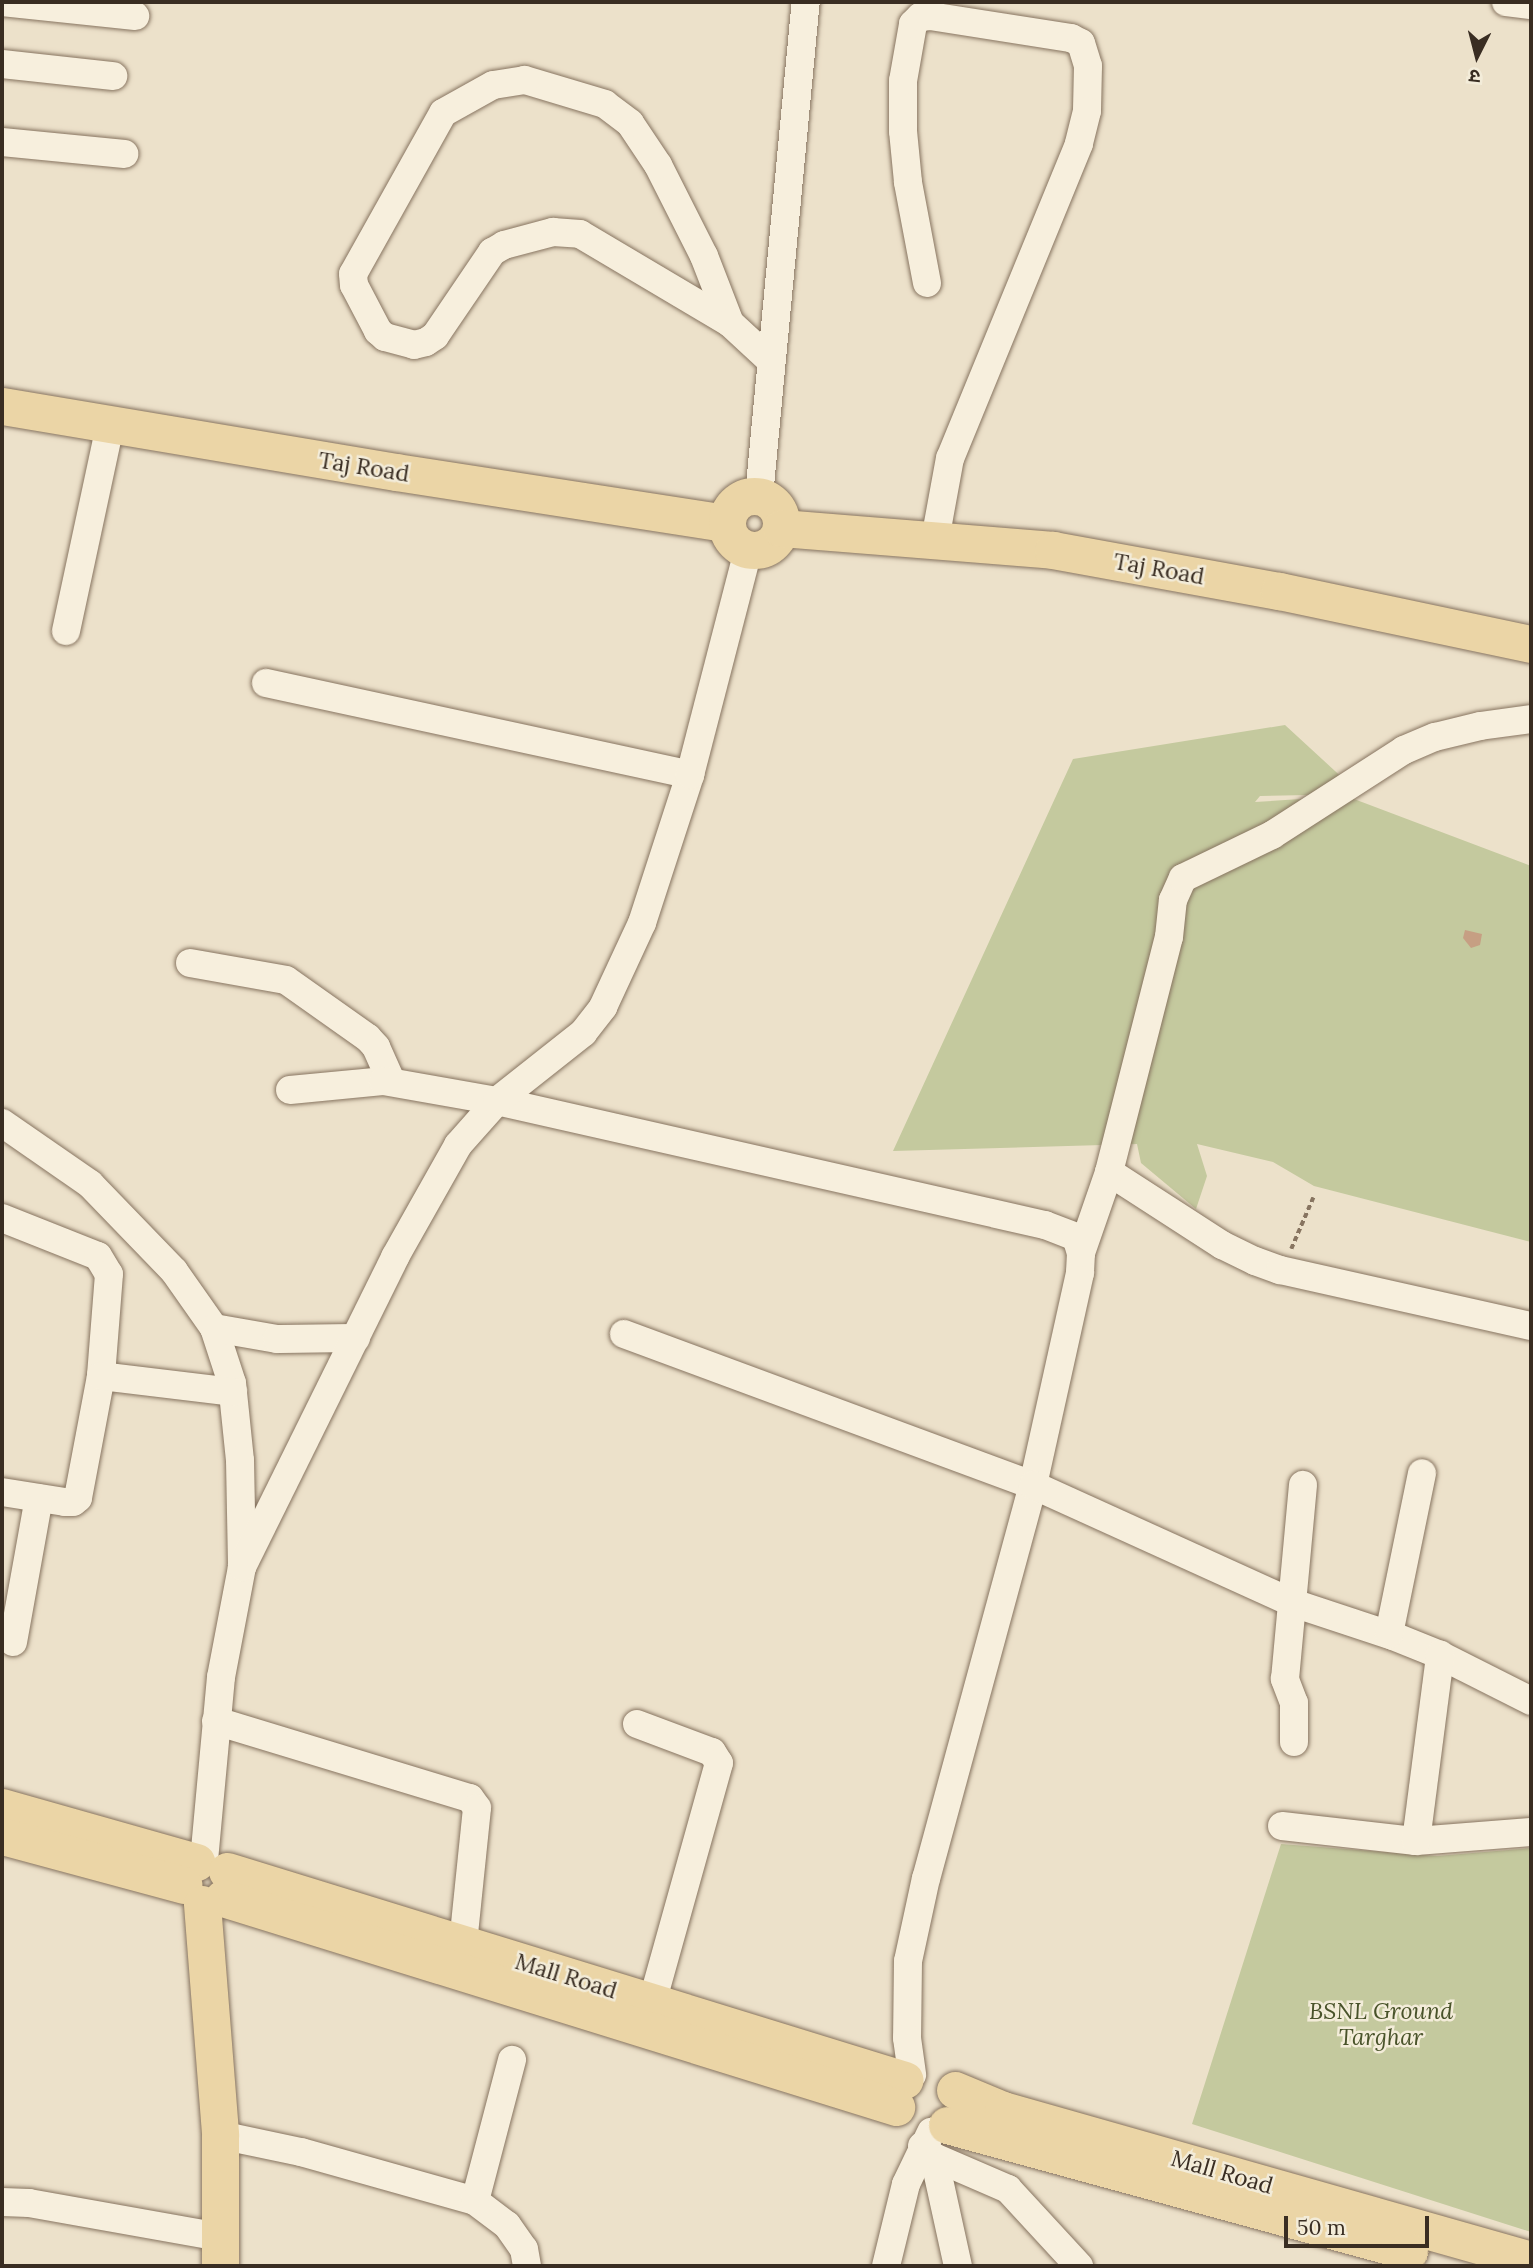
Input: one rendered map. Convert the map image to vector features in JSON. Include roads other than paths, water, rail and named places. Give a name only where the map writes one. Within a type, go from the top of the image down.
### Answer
[{"type":"main road","name":"Taj Road","points":[[2,406],[737,536]]},
{"type":"main road","points":[[759,496],[774,504],[779,511],[781,528],[773,543],[757,551],[737,536],[737,502],[759,496]]},
{"type":"main road","name":"Taj Road","points":[[781,528],[1053,550],[1279,591],[1531,644]]},
{"type":"main road","name":"Mall Road","points":[[2,1807],[206,1880],[904,2087]]},
{"type":"main road","name":"Mall Road","points":[[2,1836],[206,1880],[463,1944],[652,2003],[904,2087]]},
{"type":"main road","points":[[206,1880],[220,2135],[220,2252]]},
{"type":"main road","points":[[922,2072],[941,2075],[955,2090],[956,2109],[933,2140],[912,2129],[899,2116],[904,2087],[922,2072]]},
{"type":"main road","name":"Mall Road","points":[[955,2090],[1003,2110],[1531,2260]]},
{"type":"main road","name":"Mall Road","points":[[933,2140],[1464,2266]]},
{"type":"street","points":[[2,2],[135,16]]},
{"type":"street","points":[[759,496],[806,2]]},
{"type":"street","points":[[1506,2],[1531,5]]},
{"type":"street","points":[[926,283],[908,182],[903,131],[903,81],[913,24],[920,17],[930,16],[1072,38],[1081,43],[1086,52],[1087,111],[1079,144],[950,458],[935,540]]},
{"type":"street","points":[[2,64],[113,76]]},
{"type":"street","points":[[730,324],[704,256],[659,165],[630,122],[605,104],[525,80],[493,85],[443,113],[353,274],[354,285],[378,331],[385,337],[414,345],[435,336],[492,252],[504,245],[566,232],[594,239],[730,324],[771,361]]},
{"type":"street","points":[[2,142],[124,154]]},
{"type":"street","points":[[66,631],[110,425]]},
{"type":"street","points":[[242,1567],[395,1257],[458,1145],[497,1101],[583,1033],[603,1007],[642,923],[690,775],[737,536]]},
{"type":"street","points":[[266,683],[690,775]]},
{"type":"street","points":[[904,2087],[908,1961],[926,1878],[1034,1485],[1080,1273],[1081,1253],[1109,1172],[1169,937],[1173,900],[1183,878],[1272,835],[1404,750],[1435,737],[1480,726],[1531,719]]},
{"type":"street","points":[[190,963],[275,975],[286,980],[368,1038],[376,1047],[391,1081]]},
{"type":"street","points":[[290,1090],[391,1081],[497,1101],[1045,1225],[1073,1235],[1081,1253]]},
{"type":"street","points":[[2,1123],[90,1184],[174,1271],[214,1328],[233,1392],[240,1460],[242,1567],[221,1677],[206,1880]]},
{"type":"street","points":[[1109,1172],[1222,1245],[1280,1270],[1531,1325]]},
{"type":"street","points":[[2,1218],[99,1256],[108,1268],[101,1376],[78,1498],[73,1502],[2,1492]]},
{"type":"street","points":[[214,1328],[277,1339],[356,1338]]},
{"type":"street","points":[[624,1334],[1034,1485],[1293,1603],[1389,1634],[1440,1655],[1531,1701]]},
{"type":"street","points":[[101,1376],[233,1392]]},
{"type":"street","points":[[1389,1634],[1422,1473]]},
{"type":"street","points":[[1294,1742],[1294,1703],[1285,1679],[1303,1485]]},
{"type":"street","points":[[13,1642],[39,1498]]},
{"type":"street","points":[[1416,1841],[1440,1655]]},
{"type":"street","points":[[216,1721],[470,1798],[477,1808],[463,1944]]},
{"type":"street","points":[[637,1724],[712,1752],[719,1763],[652,2003]]},
{"type":"street","points":[[1282,1826],[1416,1841],[1531,1832]]},
{"type":"street","points":[[475,2201],[512,2060]]},
{"type":"street","points":[[220,2135],[301,2152],[475,2201],[507,2225],[524,2249],[527,2266]]},
{"type":"street","points":[[886,2266],[906,2184],[933,2140]]},
{"type":"street","points":[[933,2140],[958,2266]]},
{"type":"street","points":[[933,2140],[1008,2189],[1079,2266]]},
{"type":"street","points":[[2,2202],[29,2203],[220,2252]]},
{"type":"park label","name":"BSNL Ground Targhar","points":[[1381,2024]]}]
